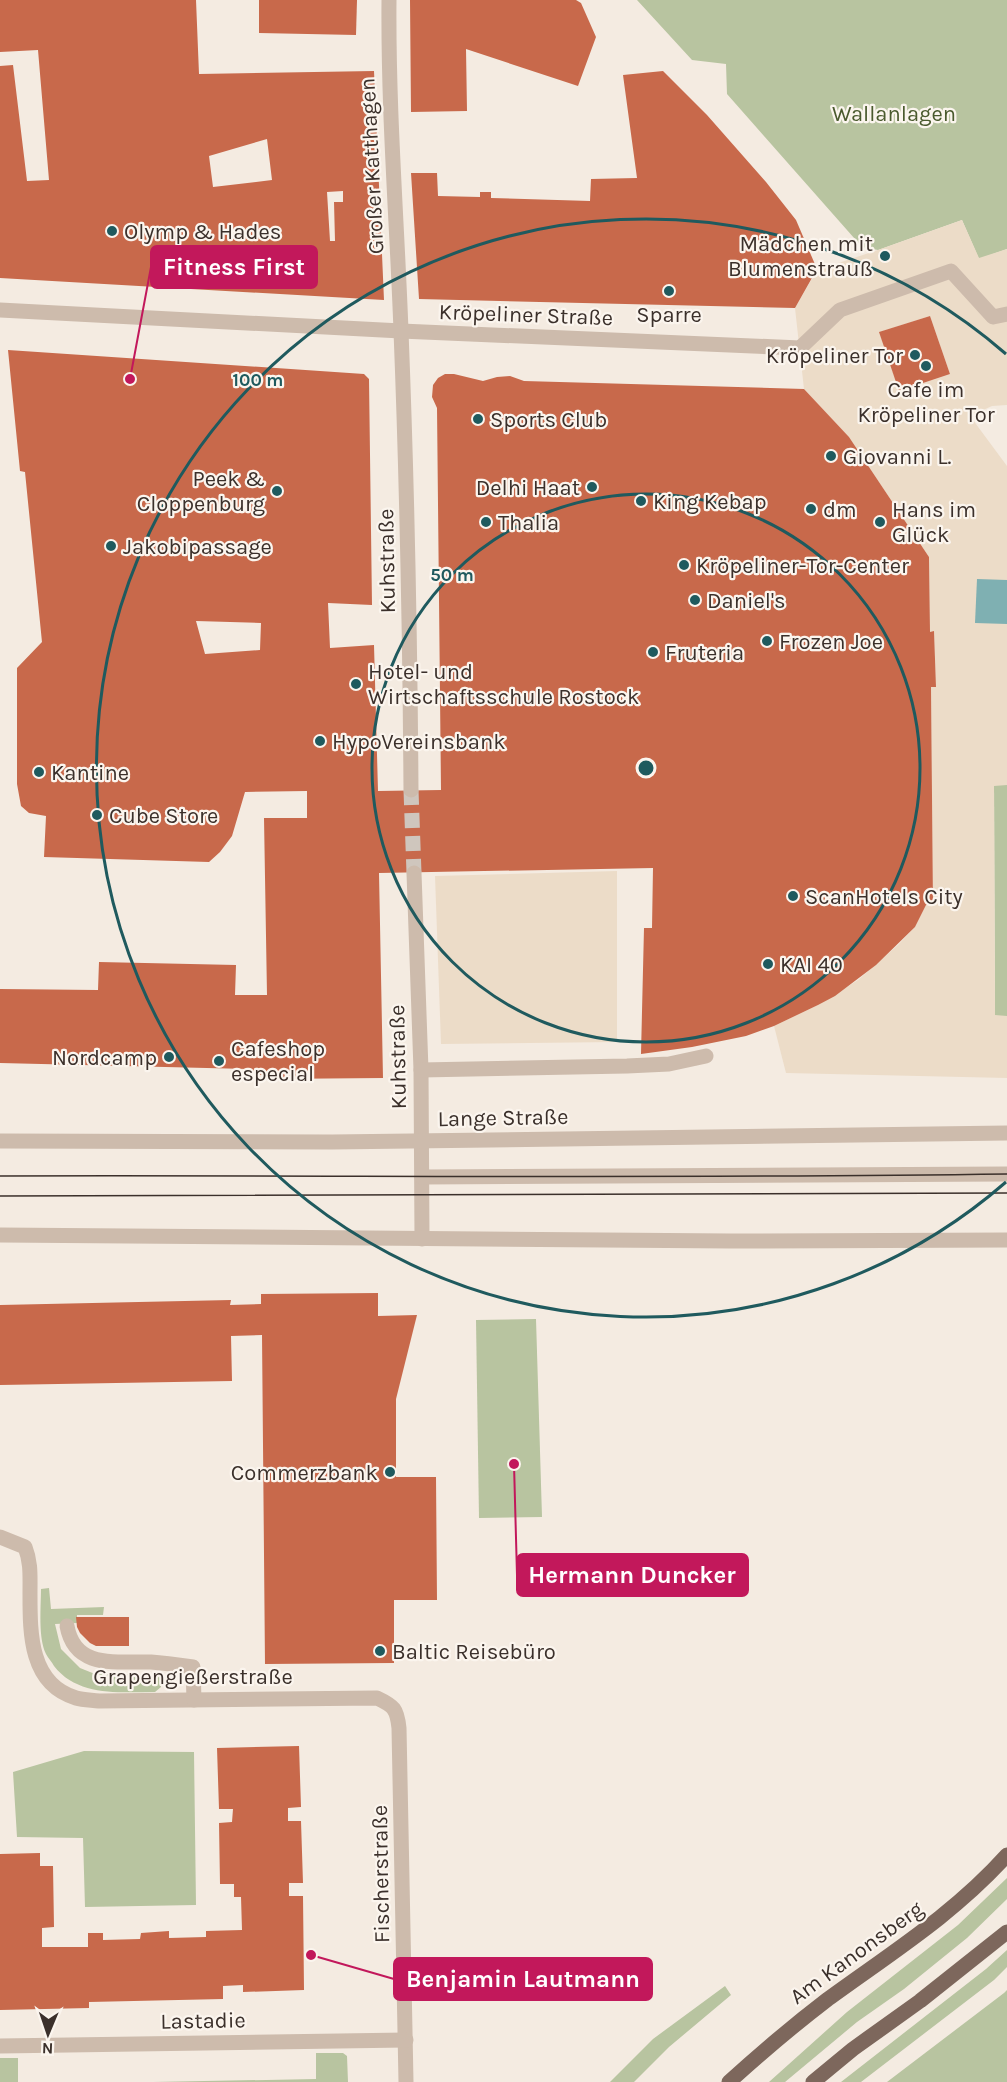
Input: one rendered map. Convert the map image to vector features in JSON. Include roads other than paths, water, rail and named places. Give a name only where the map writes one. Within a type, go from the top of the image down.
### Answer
[{"type":"main road","name":"Am Kanonsberg","points":[[729,2082],[770,2045],[828,1999],[952,1910],[1007,1855]]},
{"type":"main road","points":[[813,2082],[1007,1932]]},
{"type":"street","name":"Großer Katthagen","points":[[389,0],[388,57],[401,331]]},
{"type":"street","name":"Kröpeliner Straße","points":[[0,310],[401,331],[800,348],[840,310],[951,270],[993,317],[1007,314]]},
{"type":"street","name":"Kuhstraße","points":[[401,331],[409,559],[411,790]]},
{"type":"street","name":"Kuhstraße","points":[[414,873],[421,1070],[422,1239]]},
{"type":"street","points":[[421,1070],[669,1064],[706,1056]]},
{"type":"street","name":"Lange Straße","points":[[0,1141],[422,1141],[1007,1133]]},
{"type":"street","points":[[422,1177],[1007,1174]]},
{"type":"street","points":[[0,1235],[730,1241],[1007,1240]]},
{"type":"street","name":"Grapengießerstraße","points":[[5,1538],[25,1547],[30,1564],[30,1631],[33,1653],[43,1674],[58,1689],[75,1698],[99,1701],[377,1698],[391,1704]]},
{"type":"street","points":[[67,1626],[72,1642],[81,1653],[102,1662],[154,1662],[193,1667],[194,1700]]},
{"type":"street","name":"Fischerstraße","points":[[391,1704],[398,1714],[399,1728],[406,2082]]},
{"type":"street","name":"Lastadie","points":[[0,2046],[406,2040]]},
{"type":"water","points":[[977,579],[1007,580],[1007,624],[975,623]]},
{"type":"tunnel","points":[[411,790],[414,873]]},
{"type":"tram line","points":[[0,1176],[629,1177],[1007,1174]]},
{"type":"tram line","points":[[0,1196],[1007,1193]]},
{"type":"place","name":"Olymp & Hades","points":[[112,231]]},
{"type":"place","name":"Mädchen mit Blumenstrauß","points":[[885,256]]},
{"type":"place","name":"Sparre","points":[[669,291]]},
{"type":"place","name":"Kröpeliner Tor","points":[[915,355]]},
{"type":"place","name":"Cafe im Kröpeliner Tor","points":[[926,366]]},
{"type":"place","name":"Fitness First","points":[[130,379]]},
{"type":"place","name":"Sports Club","points":[[478,419]]},
{"type":"place","name":"Giovanni L.","points":[[831,456]]},
{"type":"place","name":"Delhi Haat","points":[[592,487]]},
{"type":"place","name":"Peek & Cloppenburg","points":[[277,491]]},
{"type":"place","name":"King Kebap","points":[[641,501]]},
{"type":"place","name":"dm","points":[[811,509]]},
{"type":"place","name":"Thalia","points":[[486,522]]},
{"type":"place","name":"Hans im Glück","points":[[880,522]]},
{"type":"place","name":"Jakobipassage","points":[[111,546]]},
{"type":"place","name":"Kröpeliner-Tor-Center","points":[[684,565]]},
{"type":"place","name":"Daniel's","points":[[695,600]]},
{"type":"place","name":"Frozen Joe","points":[[767,641]]},
{"type":"place","name":"Fruteria","points":[[653,652]]},
{"type":"place","name":"Hotel- und Wirtschaftsschule Rostock","points":[[356,684]]},
{"type":"place","name":"HypoVereinsbank","points":[[320,741]]},
{"type":"place","name":"Kantine","points":[[39,772]]},
{"type":"place","name":"Cube Store","points":[[97,815]]},
{"type":"place","name":"ScanHotels City","points":[[793,896]]},
{"type":"place","name":"KAI 40","points":[[768,964]]},
{"type":"place","name":"Nordcamp","points":[[169,1057]]},
{"type":"place","name":"Cafeshop especial","points":[[219,1061]]},
{"type":"place","name":"Hermann Duncker","points":[[514,1464]]},
{"type":"place","name":"Commerzbank","points":[[390,1472]]},
{"type":"place","name":"Baltic Reisebüro","points":[[380,1651]]},
{"type":"place","name":"Benjamin Lautmann","points":[[311,1955]]},
{"type":"park label","name":"Wallanlagen","points":[[894,113]]}]
